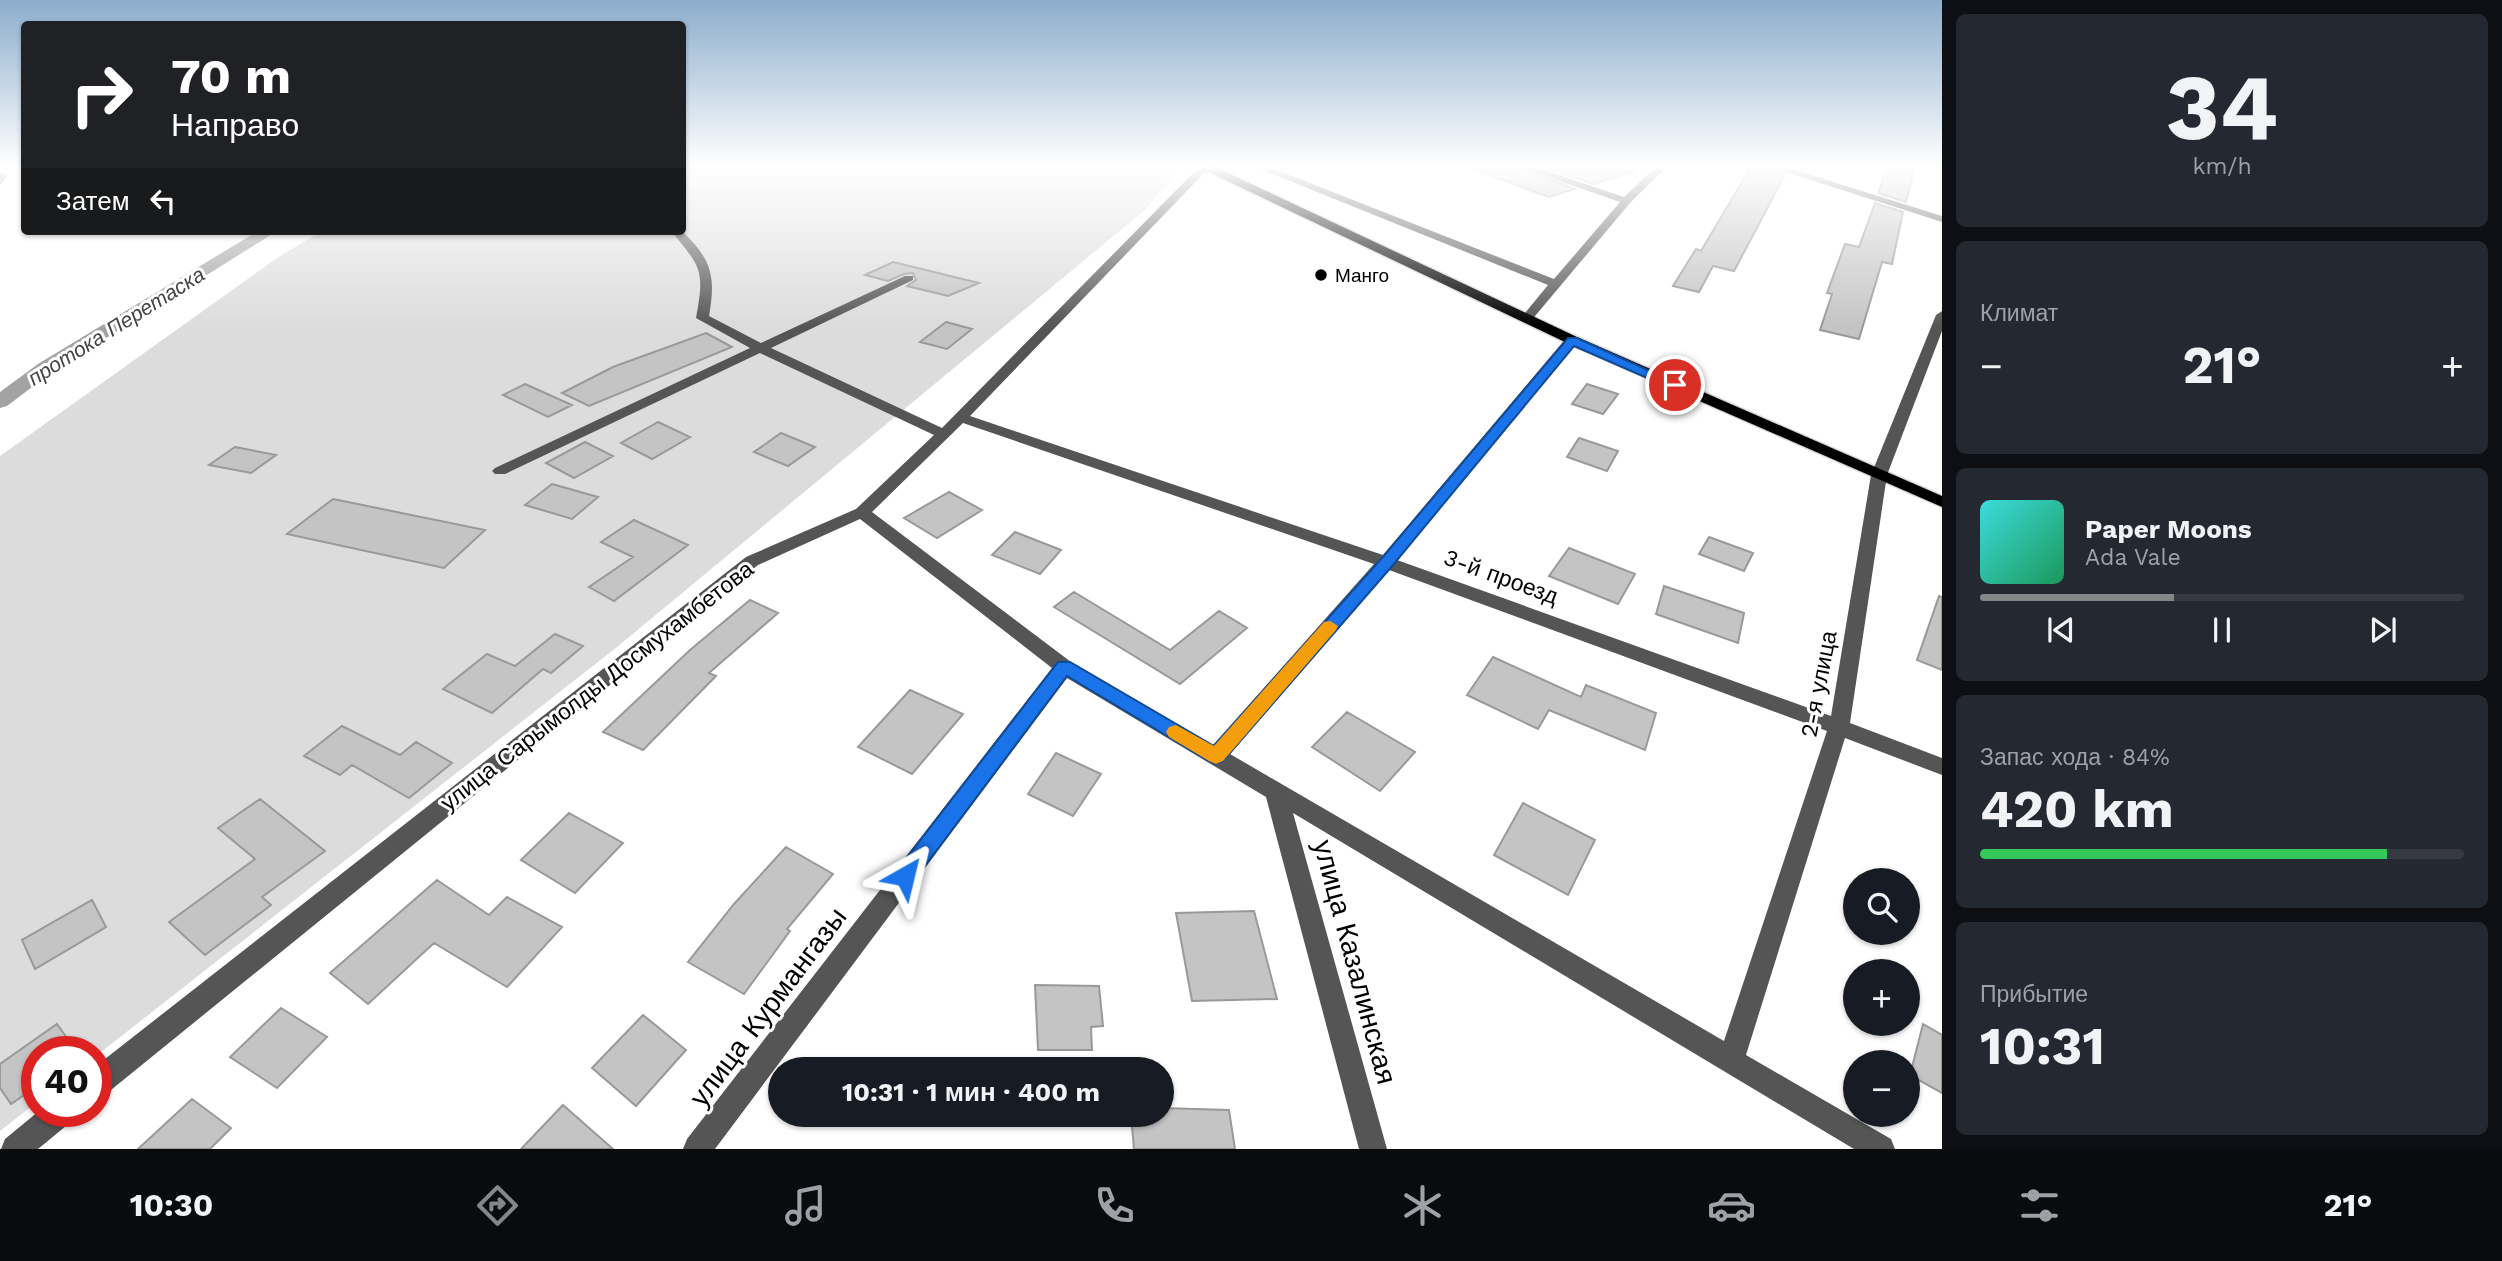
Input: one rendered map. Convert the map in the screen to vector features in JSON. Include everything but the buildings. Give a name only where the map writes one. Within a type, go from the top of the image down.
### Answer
[{"type":"main road","points":[[1316,219],[1572,340],[1942,502]]},
{"type":"street","name":"улица Сарымолды Досмухамбетова","points":[[112,1071],[752,561],[862,512],[944,434],[1154,219]]},
{"type":"street","points":[[1390,219],[1556,284]]},
{"type":"street","points":[[1526,319],[1611,219]]},
{"type":"street","points":[[680,235],[699,252],[708,286],[702,318],[944,434]]},
{"type":"street","points":[[500,471],[909,278]]},
{"type":"street","name":"2-я улица","points":[[1731,1060],[1839,726],[1879,475],[1942,314]]},
{"type":"street","points":[[1216,756],[1387,561],[1572,340]]},
{"type":"street","name":"3-й проезд","points":[[960,417],[1387,561],[1839,726],[1942,767]]},
{"type":"street","points":[[862,512],[1064,667],[1881,1149]]},
{"type":"street","name":"улица Курмангазы","points":[[697,1149],[1064,667]]},
{"type":"street","name":"улица Казалинская","points":[[1276,792],[1373,1149]]},
{"type":"street","points":[[15,1149],[42,1127]]},
{"type":"shaded area","points":[[686,219],[1135,219],[617,647],[112,1043],[112,1036],[21,1036],[21,1115],[0,1131],[0,456],[277,258],[315,235],[686,235]]},
{"type":"waterway","name":"протока Перетаска","points":[[0,402],[45,368],[262,235]]},
{"type":"slow traffic","points":[[1176,732],[1216,756],[1330,626]]},
{"type":"place","name":"Манго","points":[[1321,275]]},
{"type":"route","points":[[905,876],[1064,667],[1216,756],[1387,561],[1572,340],[1675,385]]}]
